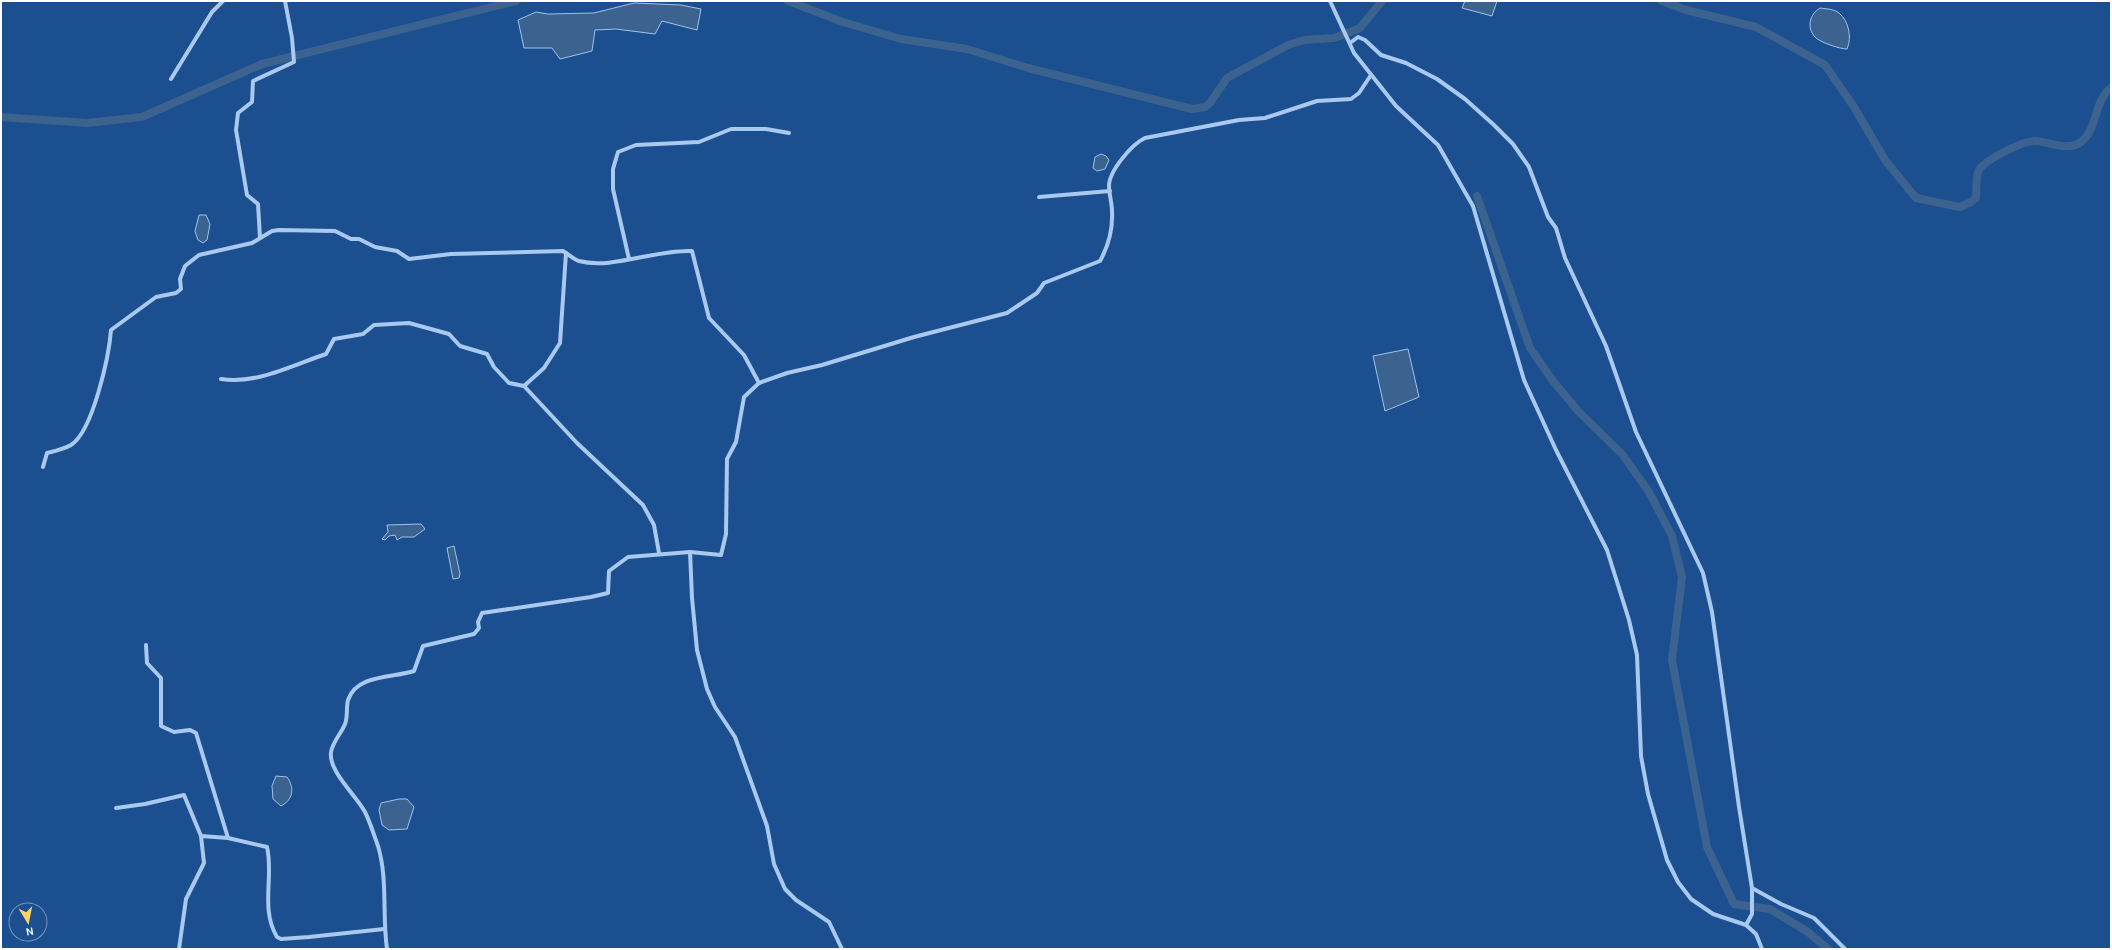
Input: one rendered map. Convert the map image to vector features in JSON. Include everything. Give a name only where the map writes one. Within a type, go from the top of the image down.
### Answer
[{"type":"street","points":[[171,79],[212,12],[223,1]]},
{"type":"street","points":[[260,238],[258,204],[247,195],[236,130],[238,113],[252,102],[253,81],[294,62],[292,39],[285,1]]},
{"type":"street","points":[[1330,1],[1354,53],[1396,106],[1438,145],[1473,206],[1524,380],[1556,450],[1607,550],[1629,620],[1637,655],[1641,756],[1648,794],[1667,860],[1678,882],[1692,899],[1713,914],[1746,925],[1756,934],[1762,949]]},
{"type":"street","points":[[1350,43],[1356,38],[1361,38],[1381,54],[1406,63],[1437,79],[1465,99],[1514,144],[1529,167],[1545,211],[1558,232],[1565,258],[1606,346],[1636,432],[1704,573],[1712,612],[1739,807],[1752,888],[1752,914],[1746,925]]},
{"type":"street","points":[[387,949],[384,929],[383,880],[378,847],[365,812],[334,767],[331,753],[336,739],[346,722],[348,701],[352,692],[364,682],[414,670],[422,646],[474,634],[478,628],[478,622],[482,613],[591,597],[608,593],[609,571],[628,557],[659,553],[690,552],[721,554],[726,534],[727,459],[736,442],[744,397],[759,383],[787,373],[822,365],[914,337],[1007,313],[1037,293],[1044,283],[1100,261],[1110,242],[1112,212],[1109,185],[1116,168],[1137,142],[1145,138],[1239,120],[1265,118],[1317,101],[1351,98],[1359,93],[1372,75]]},
{"type":"street","points":[[629,259],[613,190],[613,170],[618,152],[636,145],[699,142],[731,129],[766,129],[789,133]]},
{"type":"street","points":[[1039,197],[1110,191]]},
{"type":"street","points":[[44,467],[47,453],[72,444],[83,431],[106,368],[111,330],[156,297],[176,293],[181,289],[180,279],[185,266],[199,255],[252,243],[272,231],[279,230],[335,230],[350,239],[359,239],[375,247],[397,251],[409,259],[451,254],[566,253],[578,261],[602,263],[649,254],[692,251],[708,318],[744,354],[759,383]]},
{"type":"street","points":[[524,386],[544,368],[560,343],[566,253]]},
{"type":"street","points":[[221,379],[253,379],[326,354],[334,339],[363,334],[374,325],[409,323],[449,334],[460,346],[487,354],[494,367],[509,383],[524,386],[577,443],[643,505],[654,525],[659,553]]},
{"type":"street","points":[[690,552],[696,650],[707,689],[715,707],[735,736],[767,826],[774,864],[785,889],[796,900],[829,922],[842,949]]},
{"type":"street","points":[[146,645],[147,663],[161,678],[161,726],[174,732],[190,730],[196,733],[228,838]]},
{"type":"street","points":[[116,808],[145,804],[184,795],[201,836],[204,863],[186,899],[179,949]]},
{"type":"street","points":[[201,836],[228,838],[267,847],[270,863],[268,908],[277,937],[281,939],[309,937],[384,929]]},
{"type":"street","points":[[1752,888],[1781,904],[1814,918],[1845,949]]},
{"type":"water","points":[[1465,1],[1497,1],[1492,16],[1462,8]]},
{"type":"water","points":[[634,3],[681,5],[701,9],[697,30],[662,21],[655,34],[616,29],[595,30],[592,51],[560,59],[552,48],[524,48],[518,20],[536,12],[548,14],[594,13]]},
{"type":"water","points":[[1820,8],[1830,9],[1837,12],[1845,20],[1849,30],[1849,45],[1847,49],[1825,43],[1817,39],[1812,33],[1810,21]]},
{"type":"water","points":[[1101,154],[1106,156],[1109,160],[1105,169],[1097,171],[1093,168],[1095,157]]},
{"type":"water","points":[[199,215],[206,215],[210,224],[207,240],[203,243],[198,240],[195,231]]},
{"type":"water","points":[[1408,349],[1419,397],[1385,411],[1373,356]]},
{"type":"water","points":[[421,524],[425,529],[414,537],[402,537],[397,540],[395,535],[389,536],[385,540],[382,539],[388,532],[387,525]]},
{"type":"water","points":[[454,546],[460,574],[459,578],[453,579],[447,548]]},
{"type":"water","points":[[276,776],[287,777],[290,781],[292,789],[290,797],[281,806],[273,799],[272,786]]},
{"type":"water","points":[[399,799],[407,799],[414,807],[407,829],[389,830],[382,825],[379,810],[381,803]]},
{"type":"waterway","points":[[1,117],[87,123],[142,117],[262,64],[516,1]]},
{"type":"waterway","points":[[788,1],[843,22],[901,39],[967,49],[1028,68],[1192,109],[1205,107],[1210,103],[1227,78],[1288,45],[1304,40],[1334,38],[1360,28],[1382,1]]},
{"type":"waterway","points":[[1662,1],[1686,10],[1756,27],[1825,65],[1854,107],[1885,160],[1916,198],[1960,207],[1976,198],[1979,170],[1988,161],[1996,156],[2029,142],[2041,141],[2059,146],[2071,146],[2082,141],[2091,129],[2102,100],[2111,88]]},
{"type":"waterway","points":[[1477,196],[1530,348],[1553,381],[1578,411],[1622,454],[1649,492],[1672,536],[1682,577],[1672,660],[1707,847],[1734,904],[1770,909],[1808,932],[1828,949]]}]
